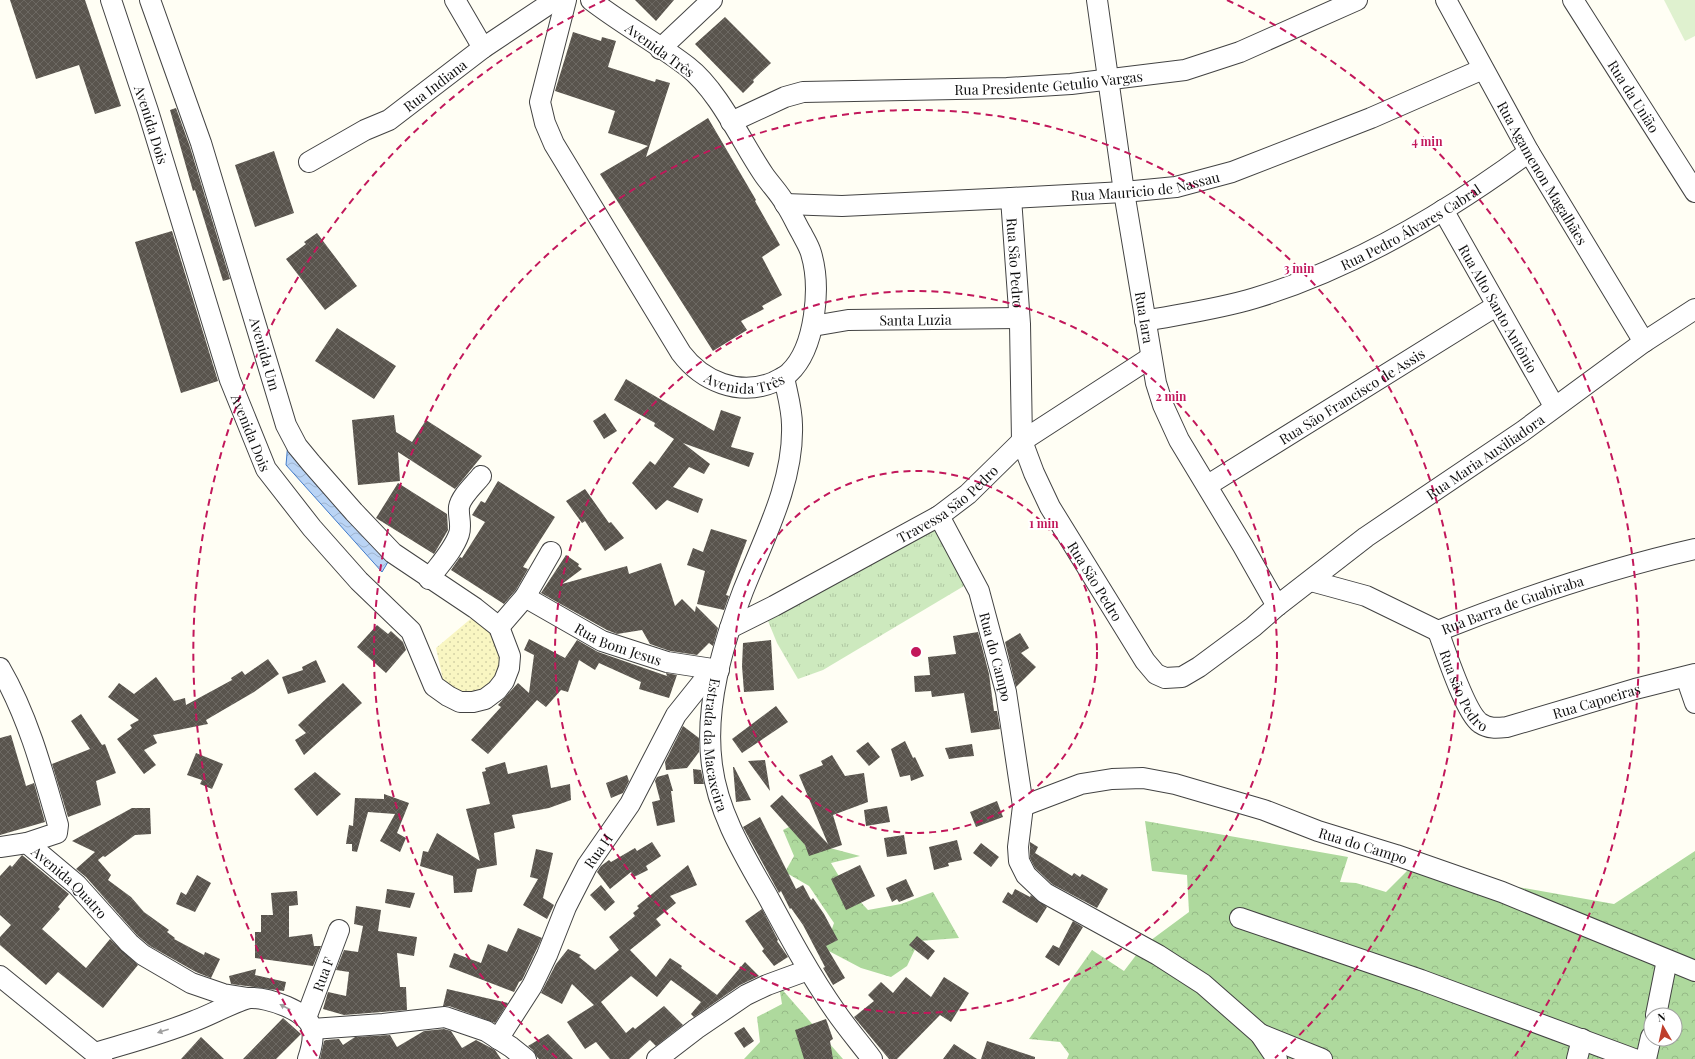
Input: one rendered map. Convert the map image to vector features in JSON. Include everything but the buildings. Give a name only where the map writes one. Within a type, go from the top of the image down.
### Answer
[{"type":"street","name":"Avenida Dois","points":[[111,0],[148,111],[230,380],[266,469],[312,528],[359,581],[411,631],[434,686],[448,696],[460,702],[473,702],[485,699],[497,690],[504,681],[509,668],[510,656],[499,627]]},
{"type":"street","name":"Avenida Um","points":[[150,0],[201,143],[286,425],[297,446],[354,512],[393,553],[429,579],[475,608],[499,627]]},
{"type":"street","points":[[455,0],[483,48]]},
{"type":"street","name":"Rua Indiana","points":[[309,162],[365,130],[389,120],[483,48],[555,0]]},
{"type":"street","name":"Avenida Três","points":[[566,0],[540,102],[545,123],[554,144],[681,352],[693,368],[701,374],[732,387],[745,388],[764,386],[784,377],[795,366],[808,343],[813,326],[815,292],[811,250],[785,204],[764,176],[731,122],[716,100],[689,68],[591,0]]},
{"type":"street","points":[[660,49],[712,0]]},
{"type":"street","name":"Rua Iara","points":[[1097,0],[1110,79],[1124,192],[1150,358],[1163,405],[1179,440],[1208,485],[1277,606]]},
{"type":"street","name":"Rua Presidente Getulio Vargas","points":[[731,122],[785,97],[803,92],[1007,88],[1071,84],[1192,68],[1240,52],[1357,0]]},
{"type":"street","name":"Rua Agamenon Magalhães","points":[[1446,0],[1529,152],[1644,342]]},
{"type":"street","name":"Rua da União","points":[[1573,0],[1695,192]]},
{"type":"street","name":"Rua Mauricio de Nassau","points":[[785,204],[842,206],[1124,192],[1176,187],[1232,172],[1370,118],[1484,69]]},
{"type":"street","name":"Rua Pedro Álvares Cabral","points":[[1145,322],[1253,298],[1303,281],[1382,245],[1443,210],[1529,152]]},
{"type":"street","name":"Rua São Pedro","points":[[1010,198],[1019,318],[1022,441],[1034,473],[1050,507],[1145,662],[1156,674],[1165,678],[1182,677],[1199,667],[1247,632],[1277,606]]},
{"type":"street","name":"Rua Alto Santo Antônio","points":[[1443,210],[1554,406]]},
{"type":"street","name":"Rua São Francisco de Assis","points":[[1208,485],[1496,306]]},
{"type":"street","name":"Rua Maria Auxiliadora","points":[[1277,606],[1366,537],[1523,431],[1554,406],[1644,342],[1695,309]]},
{"type":"street","name":"Santa Luzia","points":[[813,326],[848,320],[1019,318]]},
{"type":"street","name":"Travessa São Pedro","points":[[730,628],[774,606],[938,516],[968,494],[1022,441],[1150,358]]},
{"type":"street","name":"Estrada da Macaxeira","points":[[784,377],[790,405],[792,425],[787,474],[780,497],[730,628],[716,670],[710,742],[712,765],[724,814],[808,970],[836,1013],[872,1059]]},
{"type":"street","points":[[429,579],[453,546],[458,535],[461,522],[459,507],[462,500],[481,476]]},
{"type":"street","name":"Rua do Campo","points":[[938,516],[970,572],[979,592],[1006,692],[1023,806],[1018,847],[1019,861],[1026,875],[1045,893],[1158,955],[1203,984],[1260,1034],[1277,1059]]},
{"type":"street","name":"Rua Barra de Guabiraba","points":[[1311,581],[1366,596],[1438,631],[1517,600],[1608,572],[1695,549]]},
{"type":"street","points":[[499,627],[525,598],[551,552]]},
{"type":"street","name":"Rua Bom Jesus","points":[[525,598],[602,641],[667,662],[716,670]]},
{"type":"street","name":"Rua são Pedro","points":[[1438,631],[1456,680],[1479,722],[1493,729],[1507,727]]},
{"type":"street","name":"Avenida Quatro","points":[[0,668],[11,686],[28,728],[58,825],[57,833],[27,843]]},
{"type":"street","name":"Rua H","points":[[498,1039],[532,986],[566,907],[587,866],[630,804],[676,715],[716,670]]},
{"type":"street","name":"Rua Capoeiras","points":[[1507,727],[1635,689],[1690,676],[1695,703]]},
{"type":"street","name":"Rua do Campo","points":[[1023,806],[1081,784],[1112,779],[1143,778],[1175,784],[1248,805],[1318,831],[1396,855],[1502,892],[1695,971]]},
{"type":"street","points":[[0,847],[27,843]]},
{"type":"street","name":"Avenida Quatro","points":[[27,843],[77,885],[129,943],[143,955],[191,983],[223,994],[265,999],[276,1002],[309,1023]]},
{"type":"street","points":[[1240,918],[1421,980],[1634,1059]]},
{"type":"street","name":"Rua F","points":[[309,1023],[339,930]]},
{"type":"street","points":[[1658,1007],[1667,960]]},
{"type":"street","points":[[657,1059],[696,1029],[746,995],[767,985],[808,970]]},
{"type":"street","name":"Avenida Quatro","points":[[0,976],[99,1056],[192,1022],[248,998]]},
{"type":"street","points":[[308,1059],[311,1050],[309,1023],[383,1024],[445,1017],[471,1025],[498,1039],[526,1059]]},
{"type":"street","name":"Rua do Campo","points":[[1260,1034],[1322,1059]]},
{"type":"street","points":[[1577,1059],[1582,1039]]},
{"type":"street","points":[[1646,1059],[1649,1047]]},
{"type":"green space","points":[[1664,0],[1695,0],[1695,36],[1685,41]]},
{"type":"green space","points":[[937,519],[974,580],[823,670],[798,679],[777,643],[764,611]]},
{"type":"green space","points":[[1145,821],[1348,857],[1340,882],[1356,883],[1386,892],[1410,868],[1614,904],[1695,851],[1695,1059],[1067,1059],[1069,1054],[1060,1042],[1029,1039],[1092,950],[1124,971],[1143,946],[1189,912],[1187,875],[1152,871]]},
{"type":"green space","points":[[799,822],[830,848],[860,856],[831,863],[843,883],[868,910],[901,904],[933,892],[959,938],[919,941],[907,966],[891,977],[861,968],[825,949],[834,923],[809,886],[785,872],[794,856],[783,830]]},
{"type":"green space","points":[[779,986],[843,1059],[744,1059],[760,1042],[757,1017],[782,1004]]},
{"type":"sand","points":[[474,616],[502,634],[510,682],[460,699],[443,680],[436,648]]},
{"type":"water","points":[[288,442],[388,562],[382,572],[286,465]]}]
